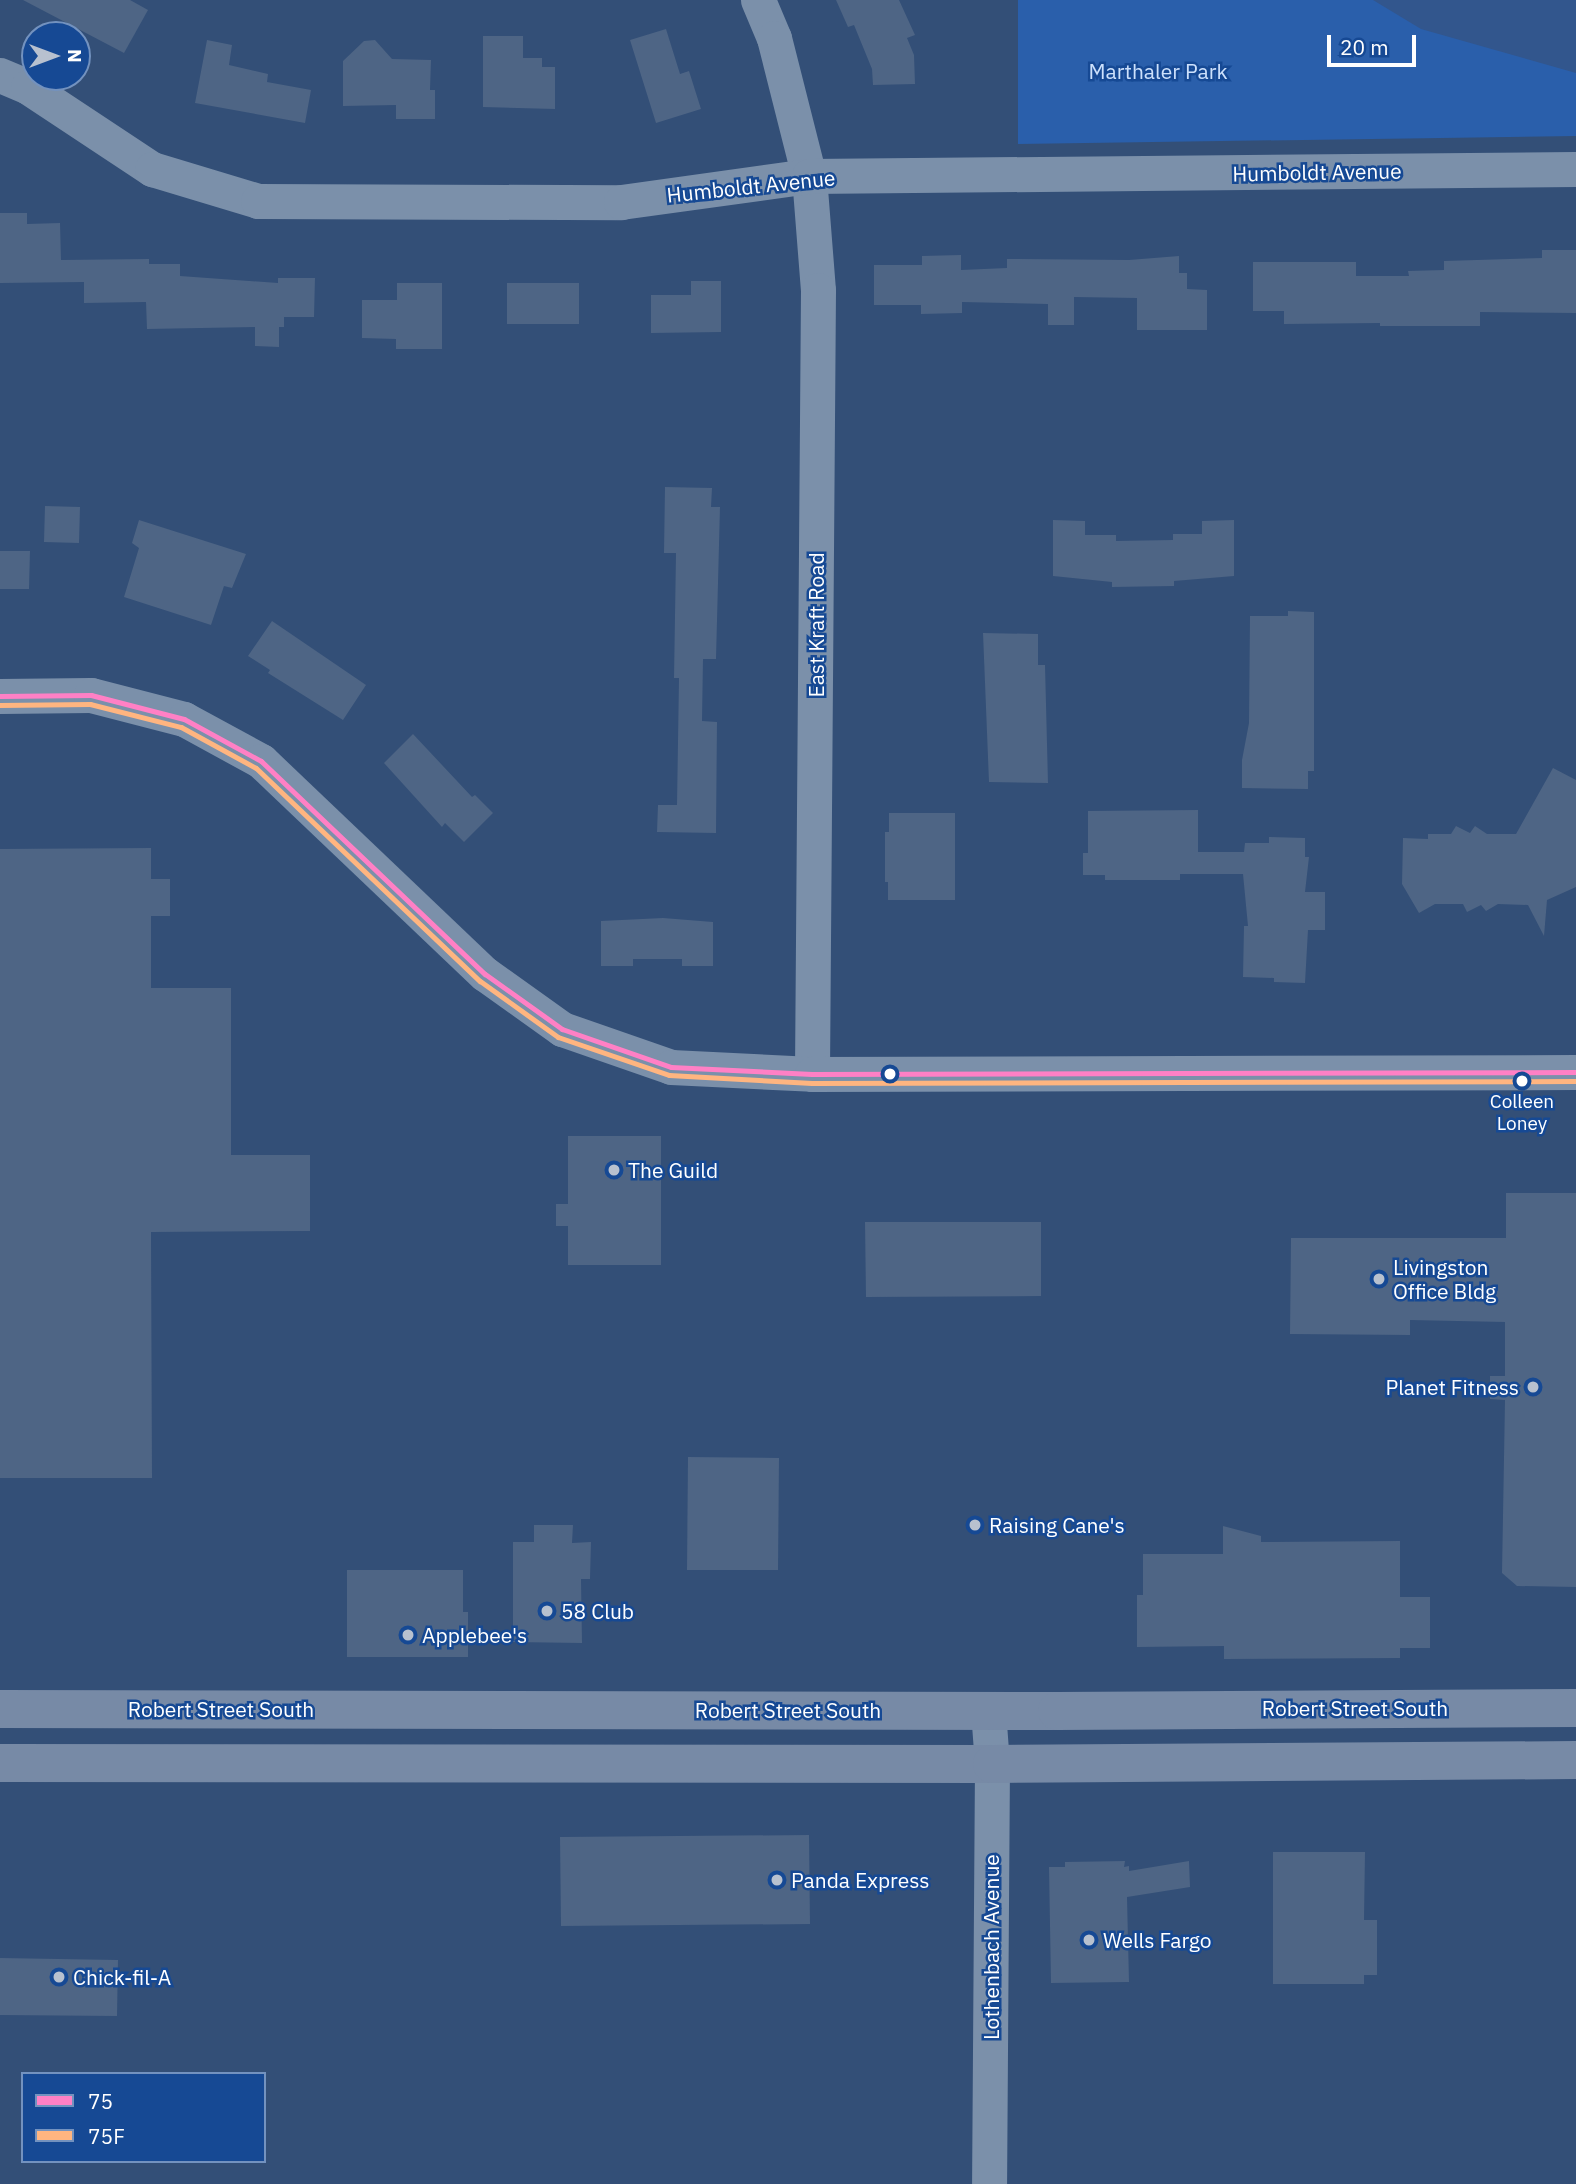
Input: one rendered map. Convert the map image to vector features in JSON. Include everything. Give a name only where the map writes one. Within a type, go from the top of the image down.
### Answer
[{"type":"main road","name":"Robert Street South","points":[[0,1709],[1576,1708]]},
{"type":"main road","points":[[0,1763],[992,1764],[1576,1760]]},
{"type":"street","name":"East Kraft Road","points":[[758,0],[774,38],[809,176],[818,290],[812,1074]]},
{"type":"street","name":"Humboldt Avenue","points":[[0,75],[28,87],[152,169],[258,201],[621,202],[809,176],[1576,169]]},
{"type":"street","points":[[0,696],[91,695],[184,719],[261,761],[485,974],[562,1029],[671,1067],[812,1074],[1576,1072]]},
{"type":"street","name":"Lothenbach Avenue","points":[[988,1710],[992,1764],[989,2184]]},
{"type":"green space","name":"Marthaler Park","points":[[1018,0],[1576,0],[1576,136],[1018,144]]},
{"type":"shaded area","points":[[1373,0],[1576,0],[1576,73],[1421,29]]},
{"type":"building","points":[[23,0],[130,0],[148,10],[124,53],[91,36],[91,21],[63,21]]},
{"type":"building","points":[[836,0],[899,0],[915,35],[907,38],[914,55],[915,84],[873,85],[872,69],[854,25],[848,27]]},
{"type":"building","points":[[666,29],[680,74],[689,71],[701,109],[656,123],[630,40]]},
{"type":"building","points":[[483,36],[523,36],[523,58],[542,58],[542,67],[555,67],[555,109],[483,107]]},
{"type":"building","points":[[207,40],[232,45],[229,65],[268,74],[267,82],[311,90],[305,123],[195,103]]},
{"type":"building","points":[[375,40],[392,59],[431,60],[430,90],[435,90],[435,119],[396,119],[396,105],[343,106],[343,61],[364,41]]},
{"type":"building","points":[[0,213],[27,213],[27,224],[60,223],[61,260],[149,259],[149,264],[180,264],[180,276],[278,283],[278,278],[315,278],[314,317],[284,317],[284,327],[279,327],[279,347],[255,346],[255,327],[147,329],[146,302],[84,303],[84,282],[0,283]]},
{"type":"building","points":[[1542,250],[1576,250],[1576,313],[1480,312],[1480,326],[1380,326],[1380,323],[1284,324],[1284,311],[1253,311],[1253,262],[1356,262],[1356,276],[1409,276],[1408,271],[1444,270],[1444,261],[1542,258]]},
{"type":"building","points":[[961,255],[961,270],[1007,268],[1007,259],[1129,260],[1179,256],[1179,273],[1187,273],[1187,289],[1207,290],[1207,330],[1137,330],[1137,298],[1074,297],[1074,325],[1048,325],[1048,304],[962,302],[962,313],[921,314],[921,305],[874,305],[874,265],[922,265],[922,256]]},
{"type":"building","points":[[691,281],[721,281],[721,332],[651,333],[651,295],[691,295]]},
{"type":"building","points":[[397,283],[442,283],[442,349],[396,349],[396,339],[362,338],[362,300],[397,300]]},
{"type":"building","points":[[507,283],[579,283],[579,324],[507,324]]},
{"type":"building","points":[[665,487],[712,488],[711,507],[720,507],[716,659],[703,659],[702,721],[717,722],[716,833],[657,832],[658,805],[677,805],[679,678],[674,678],[676,553],[664,553]]},
{"type":"building","points":[[45,506],[80,507],[79,543],[44,542]]},
{"type":"building","points":[[139,520],[246,554],[232,588],[224,586],[211,625],[124,597],[139,548],[132,543]]},
{"type":"building","points":[[1053,520],[1085,521],[1085,535],[1116,535],[1116,541],[1173,540],[1173,534],[1202,534],[1202,521],[1234,520],[1234,576],[1174,581],[1174,586],[1112,587],[1112,582],[1053,576]]},
{"type":"building","points":[[0,551],[30,551],[29,589],[0,589]]},
{"type":"building","points":[[1288,611],[1314,612],[1314,771],[1308,771],[1308,789],[1242,788],[1242,760],[1249,723],[1250,616],[1288,616]]},
{"type":"building","points":[[272,621],[366,685],[343,720],[268,673],[270,670],[248,656]]},
{"type":"building","points":[[983,633],[1038,634],[1038,665],[1045,665],[1048,783],[989,782]]},
{"type":"building","points":[[413,734],[472,797],[475,795],[493,813],[464,842],[445,823],[442,827],[384,763]]},
{"type":"building","points":[[1553,768],[1576,780],[1576,887],[1547,900],[1544,936],[1528,905],[1498,904],[1486,911],[1481,905],[1467,912],[1463,904],[1435,904],[1419,913],[1402,884],[1403,838],[1428,839],[1428,834],[1451,834],[1456,826],[1470,833],[1475,826],[1487,834],[1516,834]]},
{"type":"building","points":[[1198,810],[1198,852],[1244,852],[1245,843],[1269,843],[1269,837],[1305,838],[1305,857],[1309,857],[1305,892],[1325,892],[1325,930],[1308,930],[1305,983],[1243,977],[1244,926],[1248,926],[1243,874],[1180,874],[1180,880],[1105,880],[1105,875],[1083,875],[1083,853],[1088,853],[1088,811]]},
{"type":"building","points":[[889,813],[955,813],[955,900],[888,900],[888,882],[885,882],[885,832],[889,832]]},
{"type":"building","points":[[151,848],[151,879],[170,879],[170,916],[151,916],[151,988],[231,988],[231,1155],[310,1155],[310,1231],[151,1232],[152,1478],[0,1478],[0,849]]},
{"type":"building","points":[[663,918],[713,922],[713,966],[682,966],[682,959],[633,959],[633,966],[601,966],[601,921]]},
{"type":"building","name":"The Guild","points":[[568,1136],[661,1136],[661,1265],[568,1265],[568,1226],[556,1226],[556,1204],[568,1204]]},
{"type":"building","points":[[1506,1193],[1576,1193],[1576,1587],[1517,1586],[1502,1573],[1505,1400],[1490,1399],[1490,1376],[1505,1376],[1505,1322],[1410,1320],[1410,1335],[1290,1334],[1291,1238],[1506,1238]]},
{"type":"building","points":[[865,1222],[1041,1222],[1041,1296],[866,1297]]},
{"type":"building","points":[[688,1457],[779,1458],[778,1570],[687,1570]]},
{"type":"building","name":"58 Club","points":[[534,1525],[573,1525],[572,1543],[591,1542],[590,1579],[581,1579],[582,1643],[513,1642],[513,1542],[534,1542]]},
{"type":"building","points":[[1223,1526],[1261,1536],[1261,1542],[1400,1541],[1400,1597],[1430,1597],[1430,1648],[1400,1648],[1400,1658],[1224,1659],[1224,1646],[1137,1647],[1137,1595],[1143,1595],[1143,1554],[1223,1554]]},
{"type":"building","name":"Applebee's","points":[[347,1570],[463,1570],[463,1612],[468,1612],[468,1657],[347,1657]]},
{"type":"building","points":[[809,1835],[810,1924],[561,1926],[560,1837]]},
{"type":"building","points":[[1273,1852],[1365,1852],[1364,1920],[1377,1920],[1377,1975],[1364,1975],[1364,1984],[1273,1984]]},
{"type":"building","name":"Wells Fargo","points":[[1125,1861],[1124,1867],[1129,1866],[1129,1871],[1189,1861],[1190,1887],[1127,1897],[1129,1982],[1051,1983],[1049,1867],[1065,1867],[1065,1862]]},
{"type":"building","name":"Chick-fil-A","points":[[0,1958],[118,1960],[117,2016],[0,2015]]},
{"type":"transit line","name":"75","points":[[0,696],[91,695],[184,719],[261,761],[485,974],[562,1029],[671,1067],[812,1074],[1576,1072]]},
{"type":"transit line","name":"75F","points":[[0,705],[90,704],[181,727],[256,768],[480,981],[558,1037],[669,1075],[812,1083],[1576,1081]]},
{"type":"place","name":"Colleen Loney","points":[[1522,1081]]},
{"type":"place","name":"The Guild","points":[[614,1170]]},
{"type":"place","name":"Livingston Office Bldg","points":[[1379,1279]]},
{"type":"place","name":"Planet Fitness","points":[[1533,1387]]},
{"type":"place","name":"Raising Cane's","points":[[975,1525]]},
{"type":"place","name":"58 Club","points":[[547,1611]]},
{"type":"place","name":"Applebee's","points":[[408,1635]]},
{"type":"place","name":"Panda Express","points":[[777,1880]]},
{"type":"place","name":"Wells Fargo","points":[[1089,1940]]},
{"type":"place","name":"Chick-fil-A","points":[[59,1977]]}]
